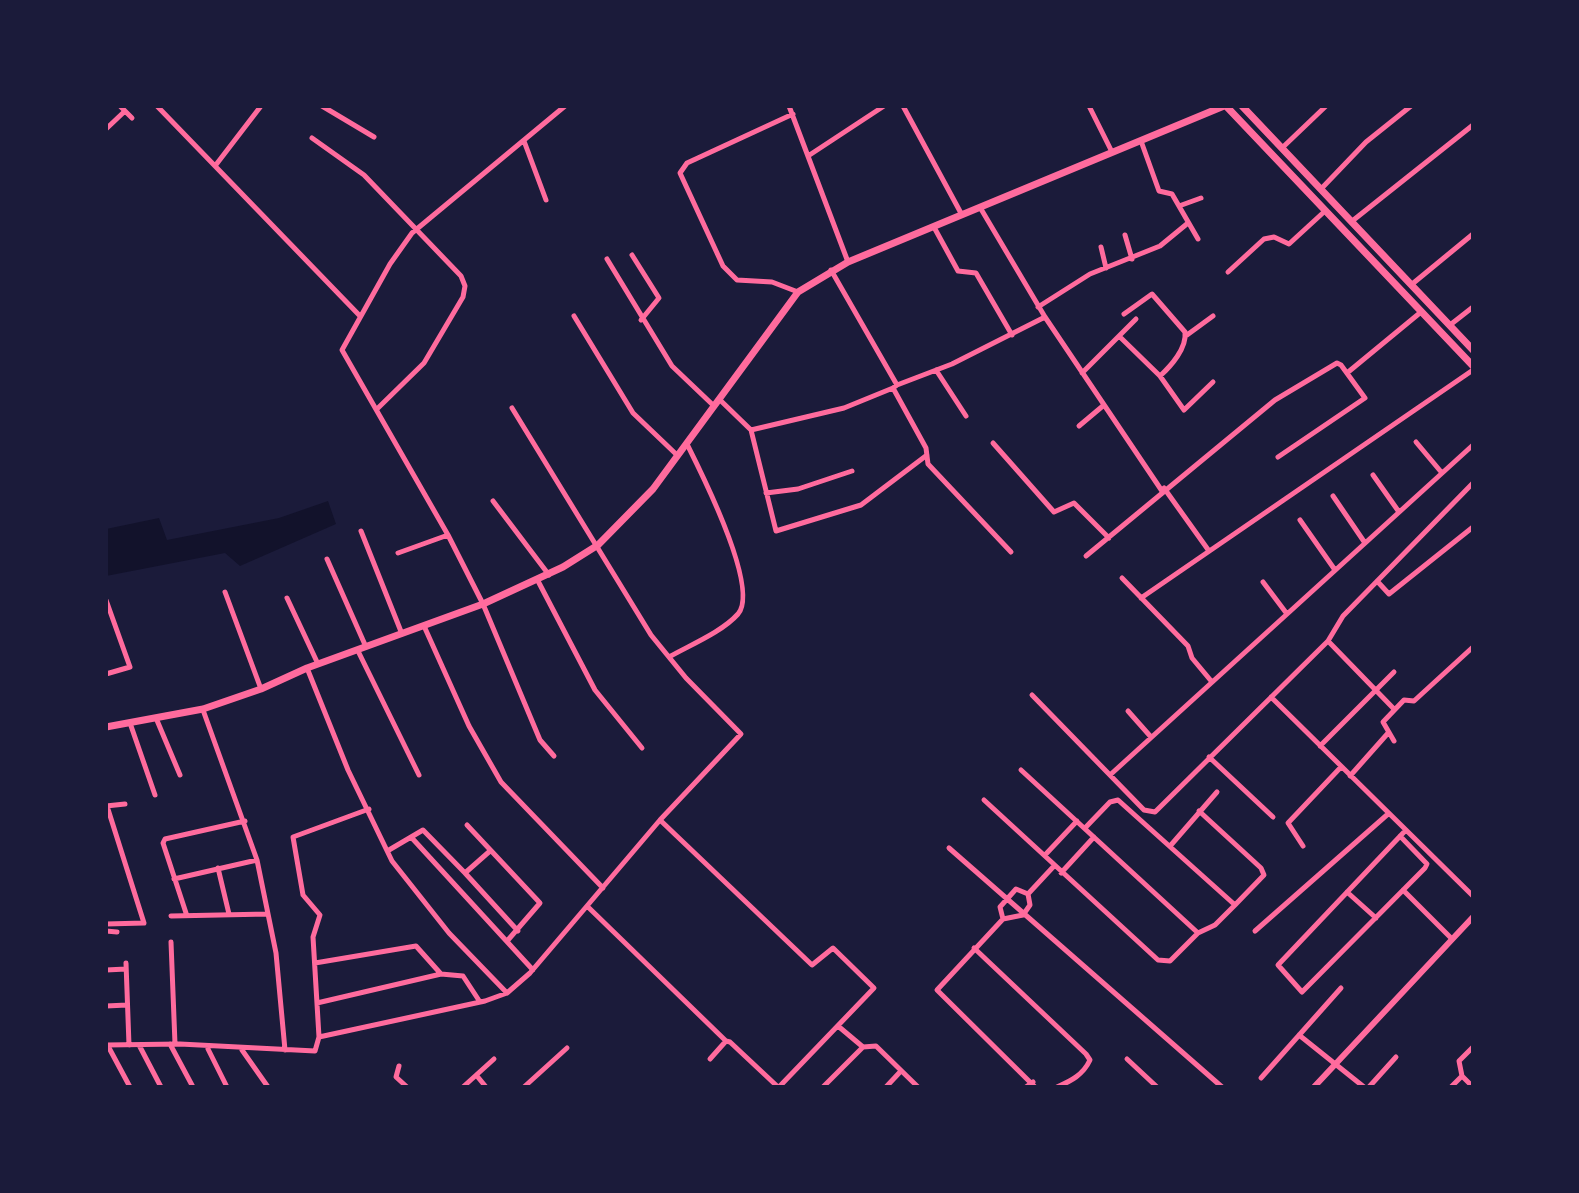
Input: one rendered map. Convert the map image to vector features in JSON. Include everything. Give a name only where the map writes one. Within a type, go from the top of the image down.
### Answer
[{"type":"main road","points":[[106,727],[203,709],[483,604],[549,576],[598,545],[653,489],[798,292],[831,269],[935,229],[1225,106],[1473,368]]},
{"type":"main road","points":[[1242,106],[1473,350]]},
{"type":"main road","points":[[1323,209],[1330,199]]},
{"type":"street","points":[[157,106],[360,316]]},
{"type":"street","points":[[215,166],[261,106]]},
{"type":"street","points":[[322,106],[374,137]]},
{"type":"street","points":[[554,756],[540,740],[483,604],[448,535],[378,408],[342,350],[390,264],[417,228],[565,106]]},
{"type":"street","points":[[789,106],[848,262]]},
{"type":"street","points":[[808,156],[884,106]]},
{"type":"street","points":[[903,106],[962,216]]},
{"type":"street","points":[[1089,106],[1112,152]]},
{"type":"street","points":[[1282,148],[1326,106]]},
{"type":"street","points":[[1321,189],[1366,142],[1411,106]]},
{"type":"street","points":[[106,129],[123,109],[132,118]]},
{"type":"street","points":[[793,114],[687,163],[680,173],[723,266],[737,280],[772,282],[798,292]]},
{"type":"street","points":[[1351,222],[1473,125]]},
{"type":"street","points":[[312,138],[364,175],[461,276],[465,286],[463,297],[424,363],[378,408]]},
{"type":"street","points":[[1141,140],[1159,191],[1170,192],[1198,239]]},
{"type":"street","points":[[524,141],[546,200]]},
{"type":"street","points":[[1179,206],[1201,198]]},
{"type":"street","points":[[981,209],[1038,307],[1163,490],[1209,551]]},
{"type":"street","points":[[1228,272],[1264,239],[1274,237],[1289,244],[1323,209]]},
{"type":"street","points":[[1038,307],[1106,268],[1160,246],[1188,223]]},
{"type":"street","points":[[935,229],[958,271],[976,273],[1012,335]]},
{"type":"street","points":[[1411,285],[1473,234]]},
{"type":"street","points":[[1125,235],[1132,259]]},
{"type":"street","points":[[1101,247],[1106,268]]},
{"type":"street","points":[[632,255],[659,298],[641,320]]},
{"type":"street","points":[[607,259],[641,320],[672,366],[751,430],[774,529],[791,527],[861,505],[882,493],[927,455]]},
{"type":"street","points":[[831,269],[895,386],[927,455],[928,464],[1011,552]]},
{"type":"street","points":[[1124,314],[1152,294],[1187,335]]},
{"type":"street","points":[[1450,325],[1473,307]]},
{"type":"street","points":[[1347,373],[1421,312]]},
{"type":"street","points":[[574,316],[633,413],[678,456]]},
{"type":"street","points":[[1160,376],[1173,364],[1187,335],[1213,316]]},
{"type":"street","points":[[751,430],[844,408],[936,370],[1045,317]]},
{"type":"street","points":[[1082,373],[1136,319]]},
{"type":"street","points":[[1120,337],[1160,376],[1186,411],[1213,382]]},
{"type":"street","points":[[1086,556],[1275,400],[1337,363],[1365,398],[1278,457]]},
{"type":"street","points":[[1141,598],[1473,368]]},
{"type":"street","points":[[936,370],[966,416]]},
{"type":"street","points":[[1079,426],[1104,405]]},
{"type":"street","points":[[319,1037],[480,1002],[507,993],[533,970],[660,820],[741,734],[651,635],[512,408]]},
{"type":"street","points":[[1416,442],[1442,473]]},
{"type":"street","points":[[669,657],[737,615],[742,600],[725,519],[687,443]]},
{"type":"street","points":[[993,443],[1054,512],[1074,503],[1109,538]]},
{"type":"street","points":[[1110,775],[1473,445]]},
{"type":"street","points":[[766,493],[798,489],[852,471]]},
{"type":"street","points":[[1373,475],[1399,512]]},
{"type":"street","points":[[1032,695],[1150,813],[1328,641],[1343,616],[1473,483]]},
{"type":"street","points":[[1333,496],[1365,543]]},
{"type":"street","points":[[493,501],[549,576]]},
{"type":"street","points":[[1300,520],[1335,570]]},
{"type":"street","points":[[1377,581],[1389,594],[1473,527]]},
{"type":"street","points":[[361,531],[402,634]]},
{"type":"street","points":[[398,553],[448,535]]},
{"type":"street","points":[[327,559],[362,649],[419,775]]},
{"type":"street","points":[[1122,578],[1188,646],[1192,658],[1212,682]]},
{"type":"street","points":[[538,581],[595,690],[642,748]]},
{"type":"street","points":[[1263,582],[1287,614]]},
{"type":"street","points":[[225,592],[261,689]]},
{"type":"street","points":[[287,598],[318,664]]},
{"type":"street","points":[[106,600],[130,667],[106,674]]},
{"type":"street","points":[[424,626],[469,726],[501,782],[603,888]]},
{"type":"street","points":[[1328,641],[1394,709]]},
{"type":"street","points":[[1394,741],[1383,722],[1406,699],[1414,701],[1473,647]]},
{"type":"street","points":[[307,668],[348,770],[392,861],[449,933],[507,993]]},
{"type":"street","points":[[1320,746],[1394,672]]},
{"type":"street","points":[[1271,697],[1388,814],[1427,864],[1302,992],[1278,965],[1402,833]]},
{"type":"street","points":[[203,709],[257,860],[276,953],[285,1050]]},
{"type":"street","points":[[1128,711],[1151,737]]},
{"type":"street","points":[[156,718],[180,775]]},
{"type":"street","points":[[130,723],[155,795]]},
{"type":"street","points":[[1350,776],[1390,732]]},
{"type":"street","points":[[1209,757],[1273,817]]},
{"type":"street","points":[[1303,846],[1288,823],[1341,767]]},
{"type":"street","points":[[1021,770],[1198,933]]},
{"type":"street","points":[[1171,845],[1217,792]]},
{"type":"street","points":[[984,800],[1061,873],[1163,962],[1170,961],[1198,933],[1215,925],[1264,875],[1261,868],[1199,811]]},
{"type":"street","points":[[1085,828],[1110,802],[1118,800],[1235,905]]},
{"type":"street","points":[[106,924],[144,923],[106,806],[125,804]]},
{"type":"street","points":[[130,1087],[107,1045],[172,1044],[315,1051],[319,1037],[313,937],[320,915],[303,895],[293,837],[369,809]]},
{"type":"street","points":[[1255,931],[1388,814]]},
{"type":"street","points":[[587,906],[778,1087],[872,990],[872,986],[833,948],[812,965],[660,820]]},
{"type":"street","points":[[186,913],[163,843],[165,839],[245,821]]},
{"type":"street","points":[[1045,855],[1077,821]]},
{"type":"street","points":[[467,825],[540,903],[508,940]]},
{"type":"street","points":[[389,850],[423,830],[518,931]]},
{"type":"street","points":[[1402,833],[1473,896]]},
{"type":"street","points":[[411,837],[533,970]]},
{"type":"street","points":[[1061,873],[1094,837]]},
{"type":"street","points":[[949,848],[1222,1087]]},
{"type":"street","points":[[465,873],[490,851]]},
{"type":"street","points":[[174,879],[257,860]]},
{"type":"street","points":[[1028,894],[1054,866]]},
{"type":"street","points":[[218,868],[229,914]]},
{"type":"street","points":[[1003,919],[1000,907],[1005,898],[1016,889],[1028,894]]},
{"type":"street","points":[[1403,890],[1452,939]]},
{"type":"street","points":[[1347,892],[1376,918]]},
{"type":"street","points":[[1028,894],[1030,905],[1023,915],[1003,919],[937,990],[1034,1085]]},
{"type":"street","points":[[171,916],[186,913],[268,914]]},
{"type":"street","points":[[1314,1087],[1473,917]]},
{"type":"street","points":[[106,931],[117,932]]},
{"type":"street","points":[[171,942],[172,1044],[193,1087]]},
{"type":"street","points":[[315,963],[416,946],[441,974]]},
{"type":"street","points":[[974,948],[1090,1060],[1074,1079],[1057,1087]]},
{"type":"street","points":[[106,970],[126,966],[129,1045]]},
{"type":"street","points":[[317,1003],[441,974],[463,976],[480,1002]]},
{"type":"street","points":[[1261,1078],[1341,988]]},
{"type":"street","points":[[106,1006],[127,1005]]},
{"type":"street","points":[[838,1026],[863,1047]]},
{"type":"street","points":[[1299,1035],[1366,1087],[1396,1057]]},
{"type":"street","points":[[710,1059],[726,1041]]},
{"type":"street","points":[[139,1045],[161,1087]]},
{"type":"street","points":[[823,1087],[863,1047],[876,1046],[918,1087]]},
{"type":"street","points":[[1473,1047],[1459,1061],[1462,1076],[1473,1087]]},
{"type":"street","points":[[208,1048],[227,1087]]},
{"type":"street","points":[[524,1087],[567,1048]]},
{"type":"street","points":[[242,1049],[268,1087]]},
{"type":"street","points":[[463,1087],[494,1059]]},
{"type":"street","points":[[1127,1059],[1157,1087]]},
{"type":"street","points":[[399,1066],[396,1077],[407,1087]]},
{"type":"street","points":[[886,1087],[900,1072]]},
{"type":"street","points":[[477,1076],[486,1087]]},
{"type":"street","points":[[1451,1087],[1462,1076]]},
{"type":"street","points":[[1074,1079],[1082,1087]]},
{"type":"street","points":[[1026,1087],[1034,1085]]},
{"type":"shaded area","points":[[328,501],[336,524],[240,566],[225,553],[106,576],[106,529],[159,518],[167,540],[279,518]]}]
